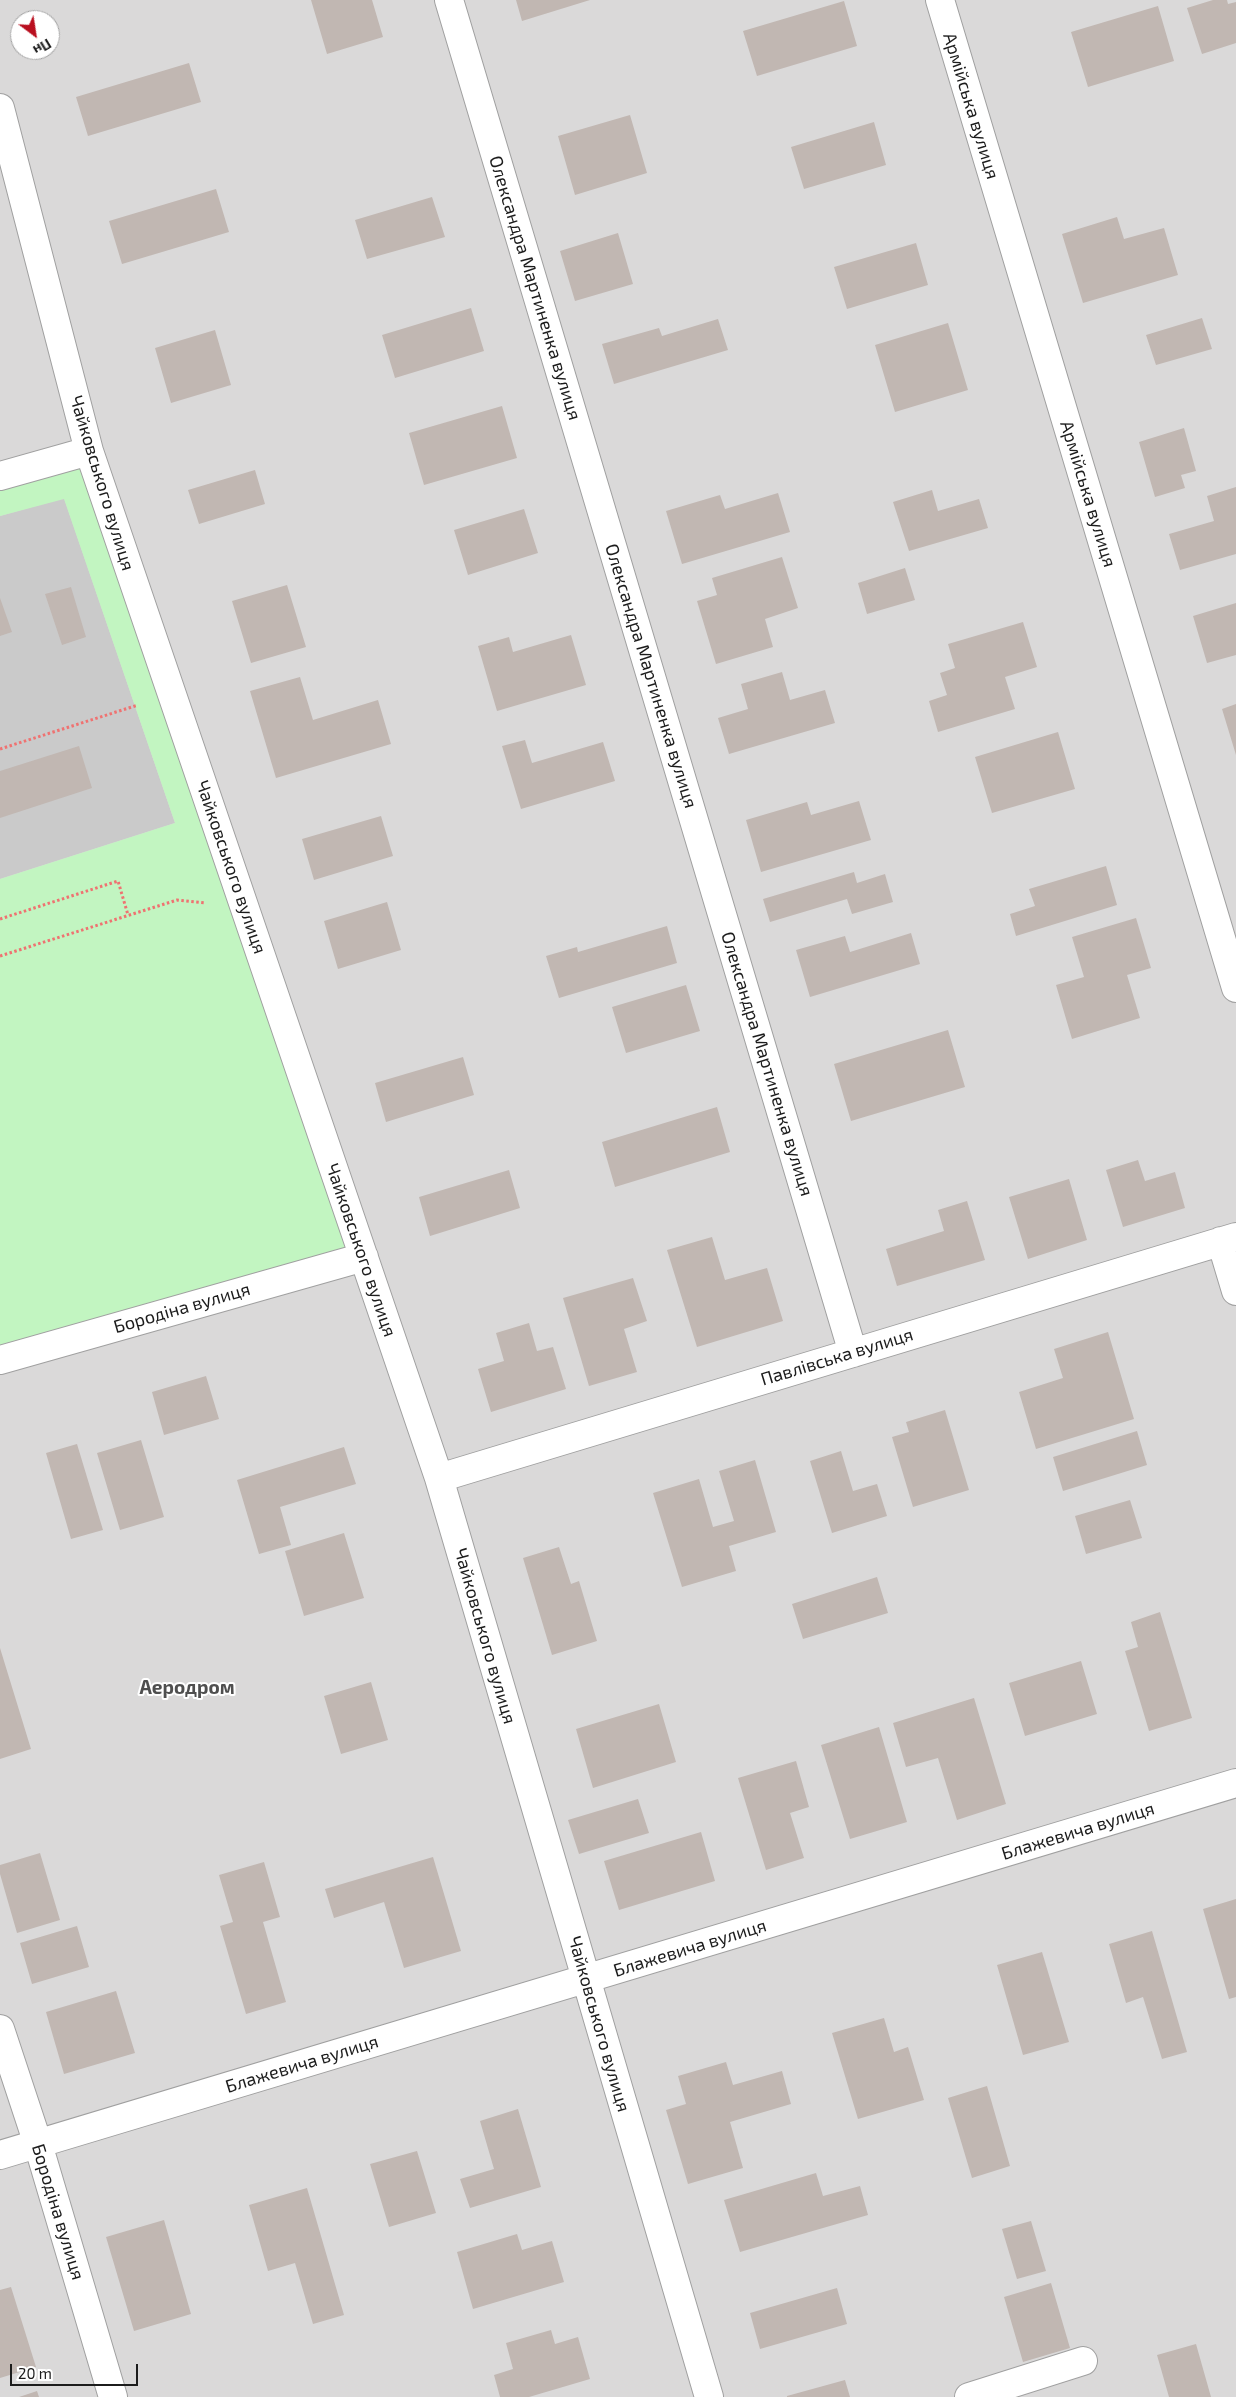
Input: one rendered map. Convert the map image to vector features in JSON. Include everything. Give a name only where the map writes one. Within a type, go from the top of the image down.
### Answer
[{"type":"street","name":"Олександра Мартиненка вулиця","points":[[450,0],[853,1353]]},
{"type":"street","name":"Армійська вулиця","points":[[940,0],[1236,988]]},
{"type":"street","name":"Чайковського вулиця","points":[[0,108],[89,451],[439,1478],[709,2397]]},
{"type":"street","points":[[0,476],[89,451]]},
{"type":"street","name":"Павлівська вулиця","points":[[439,1478],[1228,1239]]},
{"type":"street","points":[[1228,1239],[1236,1291]]},
{"type":"street","name":"Бородіна вулиця","points":[[0,1360],[364,1256]]},
{"type":"street","name":"Блажевича вулиця","points":[[0,2155],[1236,1783]]},
{"type":"street","name":"Бородіна вулиця","points":[[0,2029],[38,2144],[113,2397]]},
{"type":"street","points":[[969,2397],[1083,2361]]},
{"type":"path","points":[[0,749],[172,694]]},
{"type":"path","points":[[0,919],[118,881],[128,915]]},
{"type":"path","points":[[0,956],[177,900],[245,908]]},
{"type":"shaded area","points":[[0,0],[1236,0],[1236,2397],[0,2397]]},
{"type":"shaded area","points":[[64,498],[175,823],[0,879],[0,516]]},
{"type":"green space","points":[[80,464],[346,1248],[0,1345],[0,879],[175,823],[64,499],[0,516],[0,487]]},
{"type":"building","points":[[311,0],[372,0],[383,37],[327,54]]},
{"type":"building","points":[[516,0],[590,0],[522,21]]},
{"type":"building","points":[[1213,0],[1227,0],[1228,4],[1236,2],[1236,43],[1202,54],[1187,8]]},
{"type":"building","points":[[844,1],[857,46],[757,76],[743,31]]},
{"type":"building","points":[[1158,6],[1174,61],[1088,87],[1071,32]]},
{"type":"building","points":[[189,63],[201,102],[88,136],[76,97]]},
{"type":"building","points":[[630,115],[647,173],[575,195],[558,136]]},
{"type":"building","points":[[874,122],[886,165],[804,189],[791,147]]},
{"type":"building","points":[[216,189],[229,232],[122,264],[109,221]]},
{"type":"building","points":[[432,197],[445,237],[367,259],[355,220]]},
{"type":"building","points":[[1117,217],[1124,239],[1164,228],[1178,275],[1083,303],[1062,234]]},
{"type":"building","points":[[618,233],[633,284],[575,301],[560,251]]},
{"type":"building","points":[[916,243],[928,285],[847,309],[834,267]]},
{"type":"building","points":[[471,308],[484,351],[395,378],[382,335]]},
{"type":"building","points":[[1202,318],[1212,349],[1156,365],[1146,335]]},
{"type":"building","points":[[718,319],[728,350],[614,384],[602,344],[659,328],[662,336]]},
{"type":"building","points":[[948,323],[968,390],[895,412],[875,345]]},
{"type":"building","points":[[215,330],[231,385],[171,403],[155,348]]},
{"type":"building","points":[[502,406],[517,458],[424,485],[409,433]]},
{"type":"building","points":[[1184,428],[1196,471],[1181,475],[1185,488],[1155,497],[1139,442]]},
{"type":"building","points":[[255,470],[265,504],[199,524],[188,490]]},
{"type":"building","points":[[1236,487],[1236,554],[1180,570],[1169,534],[1214,521],[1207,496]]},
{"type":"building","points":[[932,490],[938,511],[979,499],[988,528],[909,551],[893,502]]},
{"type":"building","points":[[778,493],[790,532],[682,564],[666,511],[720,495],[725,509]]},
{"type":"building","points":[[524,509],[538,553],[468,575],[454,530]]},
{"type":"building","points":[[782,557],[798,608],[765,619],[773,647],[716,664],[697,601],[717,595],[712,578]]},
{"type":"building","points":[[905,568],[915,600],[867,614],[858,583]]},
{"type":"building","points":[[287,585],[306,647],[251,663],[232,601]]},
{"type":"building","points":[[71,587],[86,637],[62,645],[45,594]]},
{"type":"building","points":[[0,598],[12,632],[0,636]]},
{"type":"building","points":[[1236,603],[1236,655],[1207,663],[1193,616]]},
{"type":"building","points":[[1023,622],[1037,667],[1005,677],[1015,709],[938,732],[929,701],[947,695],[940,673],[955,668],[948,644]]},
{"type":"building","points":[[571,635],[586,685],[497,711],[478,646],[509,637],[513,652]]},
{"type":"building","points":[[782,672],[790,700],[825,690],[835,723],[729,754],[718,718],[748,709],[741,684]]},
{"type":"building","points":[[300,677],[313,720],[378,700],[391,744],[276,778],[250,691]]},
{"type":"building","points":[[1236,704],[1236,755],[1222,709]]},
{"type":"building","points":[[1058,732],[1075,789],[992,813],[975,757]]},
{"type":"building","points":[[525,740],[532,763],[603,742],[615,781],[521,809],[502,746]]},
{"type":"building","points":[[79,746],[92,788],[0,818],[0,771]]},
{"type":"building","points":[[859,801],[871,840],[761,872],[746,820],[807,802],[811,815]]},
{"type":"building","points":[[381,816],[393,856],[314,880],[302,839]]},
{"type":"building","points":[[1106,866],[1117,905],[1016,936],[1010,914],[1035,906],[1029,889]]},
{"type":"building","points":[[854,872],[857,883],[885,874],[893,902],[852,914],[847,899],[770,922],[763,899]]},
{"type":"building","points":[[387,902],[401,950],[338,969],[324,921]]},
{"type":"building","points":[[1136,918],[1151,968],[1127,975],[1140,1018],[1072,1039],[1056,985],[1084,977],[1072,937]]},
{"type":"building","points":[[667,926],[677,963],[559,998],[546,956],[577,947],[578,952]]},
{"type":"building","points":[[911,933],[920,964],[810,997],[796,950],[845,936],[850,952]]},
{"type":"building","points":[[686,985],[700,1031],[626,1053],[612,1007]]},
{"type":"building","points":[[948,1030],[965,1087],[851,1121],[834,1064]]},
{"type":"building","points":[[463,1057],[474,1095],[386,1122],[375,1083]]},
{"type":"building","points":[[717,1107],[730,1152],[615,1187],[602,1142]]},
{"type":"building","points":[[1138,1160],[1145,1181],[1175,1172],[1185,1208],[1123,1227],[1106,1170]]},
{"type":"building","points":[[509,1170],[520,1208],[430,1236],[419,1197]]},
{"type":"building","points":[[1069,1179],[1087,1240],[1028,1259],[1009,1197]]},
{"type":"building","points":[[967,1201],[985,1260],[897,1286],[886,1249],[944,1231],[938,1210]]},
{"type":"building","points":[[712,1237],[725,1280],[767,1268],[783,1321],[697,1347],[667,1250]]},
{"type":"building","points":[[633,1278],[647,1321],[624,1329],[637,1372],[589,1386],[563,1298]]},
{"type":"building","points":[[529,1323],[537,1351],[553,1347],[566,1389],[491,1412],[478,1369],[504,1361],[496,1333]]},
{"type":"building","points":[[1108,1332],[1134,1419],[1036,1449],[1019,1392],[1063,1378],[1054,1349]]},
{"type":"building","points":[[206,1376],[219,1419],[164,1435],[152,1392]]},
{"type":"building","points":[[945,1410],[969,1490],[913,1507],[892,1437],[909,1432],[906,1422]]},
{"type":"building","points":[[1137,1431],[1147,1465],[1063,1491],[1053,1457]]},
{"type":"building","points":[[141,1440],[164,1517],[120,1530],[97,1453]]},
{"type":"building","points":[[77,1444],[103,1530],[71,1539],[46,1453]]},
{"type":"building","points":[[344,1447],[356,1484],[280,1507],[291,1545],[259,1554],[237,1480]]},
{"type":"building","points":[[841,1451],[853,1491],[877,1484],[887,1516],[832,1533],[810,1461]]},
{"type":"building","points":[[755,1460],[776,1532],[729,1546],[736,1571],[682,1587],[653,1493],[699,1479],[713,1527],[734,1521],[719,1471]]},
{"type":"building","points":[[1130,1500],[1142,1538],[1086,1554],[1075,1516]]},
{"type":"building","points":[[344,1533],[364,1598],[304,1616],[285,1551]]},
{"type":"building","points":[[559,1547],[571,1584],[579,1581],[597,1641],[552,1655],[523,1558]]},
{"type":"building","points":[[877,1577],[888,1613],[803,1639],[792,1604]]},
{"type":"building","points":[[1160,1612],[1192,1718],[1149,1731],[1125,1651],[1138,1647],[1131,1622]]},
{"type":"building","points":[[0,1648],[31,1749],[0,1759]]},
{"type":"building","points":[[1081,1661],[1097,1714],[1025,1736],[1009,1683]]},
{"type":"building","points":[[371,1682],[388,1740],[341,1754],[324,1696]]},
{"type":"building","points":[[974,1698],[1006,1804],[957,1820],[938,1758],[906,1767],[893,1723]]},
{"type":"building","points":[[659,1704],[676,1762],[593,1788],[576,1729]]},
{"type":"building","points":[[879,1727],[907,1822],[850,1839],[821,1745]]},
{"type":"building","points":[[796,1761],[809,1807],[790,1813],[804,1858],[766,1870],[738,1778]]},
{"type":"building","points":[[638,1799],[649,1833],[579,1854],[568,1820]]},
{"type":"building","points":[[701,1832],[715,1881],[619,1910],[604,1861]]},
{"type":"building","points":[[40,1853],[60,1920],[17,1933],[0,1874],[0,1865]]},
{"type":"building","points":[[433,1857],[461,1951],[404,1968],[384,1902],[334,1918],[325,1889]]},
{"type":"building","points":[[264,1862],[280,1917],[263,1922],[286,2002],[246,2014],[220,1926],[233,1922],[219,1875]]},
{"type":"building","points":[[1236,1899],[1236,1997],[1229,1999],[1203,1909]]},
{"type":"building","points":[[77,1926],[89,1967],[32,1984],[20,1943]]},
{"type":"building","points":[[1152,1931],[1187,2052],[1162,2059],[1143,1997],[1126,2003],[1109,1944]]},
{"type":"building","points":[[1042,1952],[1069,2042],[1023,2055],[997,1965]]},
{"type":"building","points":[[116,1991],[135,2053],[64,2074],[46,2012]]},
{"type":"building","points":[[884,2018],[894,2052],[908,2047],[924,2100],[858,2119],[832,2033]]},
{"type":"building","points":[[726,2062],[733,2085],[782,2071],[791,2104],[730,2122],[743,2168],[688,2184],[666,2110],[686,2104],[678,2076]]},
{"type":"building","points":[[987,2086],[1010,2166],[972,2178],[948,2098]]},
{"type":"building","points":[[518,2109],[541,2187],[470,2208],[460,2179],[494,2169],[480,2121]]},
{"type":"building","points":[[417,2151],[436,2213],[389,2227],[370,2164]]},
{"type":"building","points":[[816,2173],[823,2196],[860,2186],[868,2215],[740,2252],[724,2200]]},
{"type":"building","points":[[307,2188],[344,2315],[313,2324],[295,2263],[268,2271],[249,2205]]},
{"type":"building","points":[[164,2220],[191,2314],[134,2331],[106,2237]]},
{"type":"building","points":[[1031,2221],[1046,2271],[1017,2279],[1002,2229]]},
{"type":"building","points":[[517,2234],[522,2250],[552,2241],[564,2282],[473,2309],[457,2252]]},
{"type":"building","points":[[1051,2283],[1070,2348],[1023,2362],[1004,2297]]},
{"type":"building","points":[[11,2287],[36,2367],[0,2378],[0,2290]]},
{"type":"building","points":[[837,2288],[847,2324],[760,2349],[750,2313]]},
{"type":"building","points":[[551,2330],[555,2344],[578,2337],[590,2379],[529,2397],[500,2397],[494,2375],[513,2369],[506,2343]]},
{"type":"building","points":[[1196,2344],[1211,2397],[1169,2397],[1157,2355]]},
{"type":"building","points":[[845,2380],[850,2397],[787,2397],[787,2396]]},
{"type":"building","points":[[37,2391],[39,2397],[19,2397]]},
{"type":"district","name":"Аеродром","points":[[187,1688]]}]
